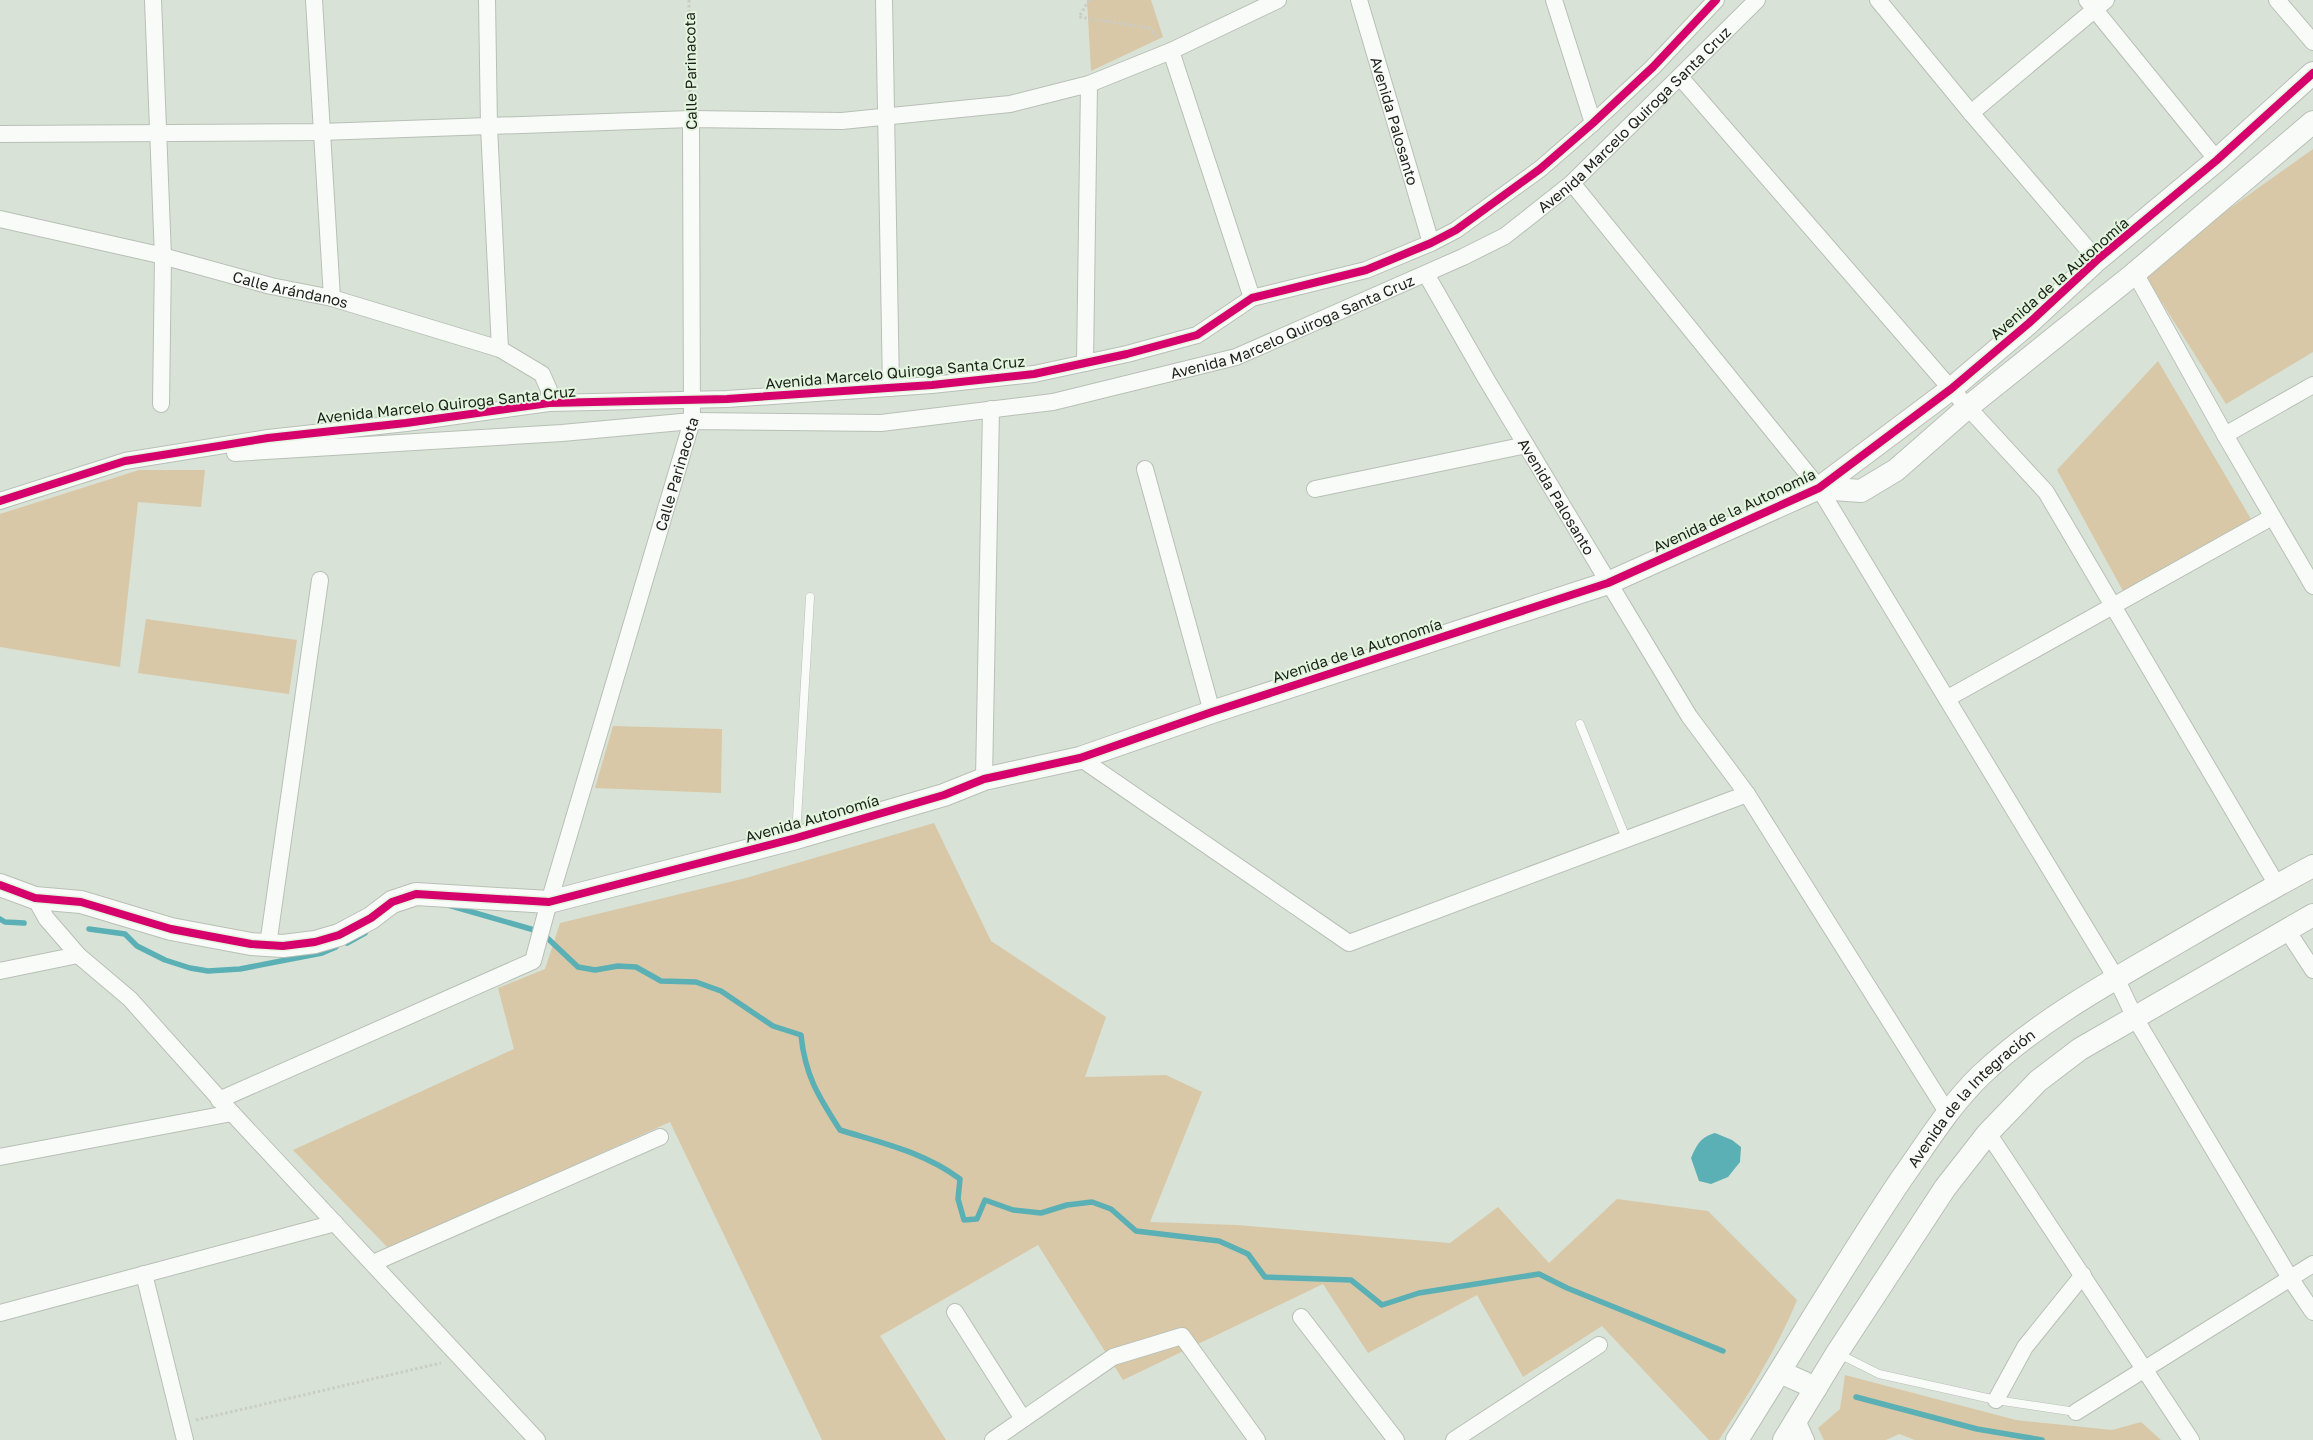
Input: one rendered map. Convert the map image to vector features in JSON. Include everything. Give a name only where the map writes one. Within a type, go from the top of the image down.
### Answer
[{"type":"street","points":[[154,0],[163,258],[161,404]]},
{"type":"street","points":[[314,0],[332,298]]},
{"type":"street","points":[[487,0],[489,127],[500,349]]},
{"type":"street","points":[[884,0],[891,388]]},
{"type":"street","points":[[0,134],[321,132],[690,119],[842,121],[1010,104],[1089,84],[1171,52],[1278,0]]},
{"type":"street","name":"Avenida Palosanto","points":[[1359,0],[1430,244]]},
{"type":"street","points":[[1554,0],[1593,123]]},
{"type":"street","name":"Avenida Marcelo Quiroga Santa Cruz","points":[[161,457],[268,438],[406,423],[549,403],[727,399],[891,388],[1034,374],[1197,335],[1252,298],[1366,270],[1430,244],[1456,230],[1540,169],[1593,123],[1653,67],[1716,0]]},
{"type":"street","name":"Avenida Marcelo Quiroga Santa Cruz","points":[[0,500],[125,461],[161,457],[562,433],[692,421],[881,422],[1054,402],[1236,357],[1426,274],[1505,236],[1572,183],[1756,0]]},
{"type":"street","points":[[1878,0],[1971,113],[2098,260]]},
{"type":"street","points":[[2277,0],[2313,42]]},
{"type":"street","points":[[1971,113],[2096,3],[2217,160]]},
{"type":"street","points":[[1171,52],[1252,298]]},
{"type":"street","name":"Avenida de la Autonomía","points":[[1080,758],[1212,712],[1608,583],[1819,488],[1951,389],[2029,323],[2098,260],[2217,160],[2313,73]]},
{"type":"street","points":[[1680,77],[1951,389],[2046,492],[2277,885]]},
{"type":"street","points":[[1085,363],[1089,84]]},
{"type":"street","name":"Calle Parinacota","points":[[219,1100],[533,961],[692,421],[690,119]]},
{"type":"street","name":"Avenida de la Autonomía","points":[[1819,488],[1861,491],[1896,470],[1968,407],[2134,273],[2313,122]]},
{"type":"street","points":[[1572,183],[1819,488],[2116,978],[2135,1018],[2290,1278],[2313,1312]]},
{"type":"street","name":"Calle Arándanos","points":[[0,219],[271,286],[332,298],[500,349],[542,374],[549,390],[549,403]]},
{"type":"street","points":[[2134,273],[2313,586]]},
{"type":"street","name":"Avenida Palosanto","points":[[1426,274],[1526,446],[1688,716],[1747,794],[1947,1112]]},
{"type":"street","points":[[2225,435],[2313,385]]},
{"type":"street","points":[[984,779],[991,409]]},
{"type":"street","points":[[1315,488],[1526,446]]},
{"type":"street","points":[[1144,469],[1212,712]]},
{"type":"street","points":[[1948,698],[2272,517]]},
{"type":"street","points":[[268,945],[320,580]]},
{"type":"street","points":[[1080,758],[1349,942],[1747,794]]},
{"type":"street","name":"Avenida Autonomía","points":[[0,885],[35,898],[81,902],[172,930],[283,946],[315,942],[339,935],[371,918],[392,902],[416,894],[549,902],[796,838],[944,794],[984,779],[1080,758]]},
{"type":"street","name":"Avenida de la Integración","points":[[1737,1440],[1780,1372],[1802,1331],[1947,1112],[1980,1076],[2018,1042],[2060,1011],[2313,866]]},
{"type":"street","points":[[35,898],[46,918],[78,955],[130,999],[219,1100],[537,1440]]},
{"type":"street","points":[[1784,1440],[1802,1430],[1816,1388],[1944,1188],[1988,1133],[2038,1081],[2080,1049],[2313,915]]},
{"type":"street","points":[[2287,930],[2313,970]]},
{"type":"street","points":[[0,971],[78,955]]},
{"type":"street","points":[[0,1157],[232,1113]]},
{"type":"street","points":[[1988,1133],[2191,1440]]},
{"type":"street","points":[[373,1263],[660,1137]]},
{"type":"street","points":[[0,1314],[335,1222]]},
{"type":"street","points":[[2076,1412],[2313,1264]]},
{"type":"street","points":[[144,1274],[185,1440]]},
{"type":"street","points":[[1996,1400],[2025,1348],[2082,1275]]},
{"type":"street","points":[[955,1312],[1023,1419]]},
{"type":"street","points":[[1302,1317],[1396,1440]]},
{"type":"street","points":[[993,1440],[1113,1358],[1182,1336],[1257,1440]]},
{"type":"street","points":[[1454,1440],[1599,1345]]},
{"type":"street","points":[[1780,1372],[1816,1388]]},
{"type":"lane","points":[[796,838],[810,597]]},
{"type":"lane","points":[[1580,724],[1626,838]]},
{"type":"lane","points":[[1837,1353],[1879,1374],[1996,1400],[2076,1412]]},
{"type":"path","points":[[1090,0],[1079,17],[1149,28],[1171,52]]},
{"type":"path","points":[[181,1423],[462,1358]]},
{"type":"shaded area","points":[[1087,0],[1151,0],[1163,37],[1091,71]]},
{"type":"shaded area","points":[[2313,149],[2313,352],[2226,404],[2142,271]]},
{"type":"shaded area","points":[[2158,361],[2251,519],[2123,591],[2057,470]]},
{"type":"shaded area","points":[[139,470],[205,470],[201,507],[138,502],[120,667],[0,647],[0,514]]},
{"type":"shaded area","points":[[146,619],[297,640],[289,694],[138,673]]},
{"type":"shaded area","points":[[613,726],[722,729],[721,793],[595,788]]},
{"type":"shaded area","points":[[934,823],[991,941],[1106,1017],[1085,1077],[1166,1075],[1202,1092],[1150,1222],[1237,1225],[1450,1243],[1498,1207],[1549,1263],[1617,1199],[1708,1211],[1797,1300],[1771,1354],[1719,1440],[1709,1440],[1602,1326],[1523,1377],[1477,1295],[1368,1353],[1323,1284],[1123,1380],[1038,1245],[880,1336],[946,1440],[822,1440],[670,1122],[389,1249],[293,1150],[514,1049],[498,988],[545,969],[560,923],[746,878]]},
{"type":"shaded area","points":[[1845,1375],[2016,1420],[2112,1430],[2141,1422],[2161,1440],[1915,1440],[1899,1434],[1886,1440],[1824,1440],[1818,1428],[1840,1409]]},
{"type":"water","points":[[1715,1133],[1732,1140],[1741,1147],[1740,1162],[1728,1177],[1711,1184],[1699,1181],[1691,1158],[1700,1142]]},
{"type":"waterway","points":[[448,905],[541,932],[578,967],[595,970],[618,966],[636,967],[661,981],[696,982],[721,991],[773,1026],[801,1035],[806,1062],[814,1086],[840,1130],[917,1155],[960,1179],[958,1199],[964,1220],[977,1219],[985,1200],[1013,1210],[1041,1213],[1067,1205],[1092,1202],[1111,1209],[1136,1231],[1219,1241],[1248,1254],[1265,1277],[1351,1280],[1382,1305],[1419,1293],[1539,1274],[1567,1288],[1723,1351]]},
{"type":"waterway","points":[[0,919],[5,922],[24,923]]},
{"type":"waterway","points":[[89,929],[125,934],[137,946],[165,960],[190,968],[208,971],[240,969],[322,953],[336,947]]},
{"type":"waterway","points":[[347,943],[365,933]]},
{"type":"waterway","points":[[1856,1397],[1977,1429],[2042,1440]]},
{"type":"cycle path","points":[[0,501],[125,461],[268,438],[406,423],[549,403],[727,399],[932,385],[1034,374],[1127,354],[1197,335],[1252,298],[1366,270],[1431,243],[1456,230],[1540,169],[1593,123],[1653,67],[1716,0]]},
{"type":"cycle path","points":[[0,885],[35,898],[81,902],[171,929],[251,944],[283,946],[315,942],[339,935],[371,918],[392,902],[416,894],[549,902],[796,838],[944,795],[984,779],[1080,758],[1212,712],[1608,583],[1819,488],[1951,389],[2029,323],[2097,260],[2217,160],[2313,73]]}]
